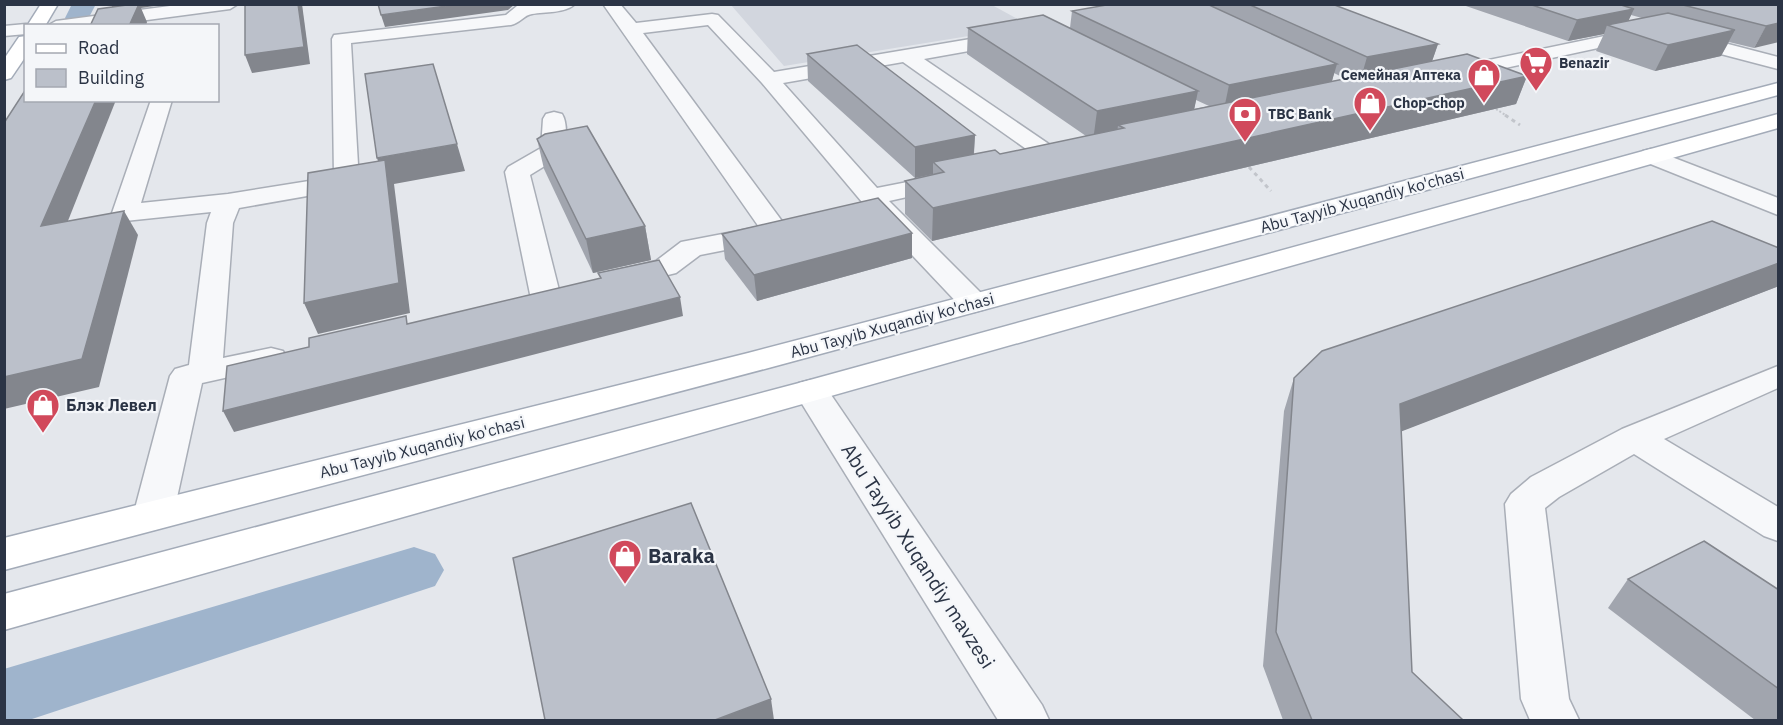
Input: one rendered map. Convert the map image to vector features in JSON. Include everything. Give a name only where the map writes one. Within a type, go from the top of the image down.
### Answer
[{"type":"main road","points":[[37,24],[50,4]]},
{"type":"main road","points":[[4,74],[24,44]]},
{"type":"main road","name":"Abu Tayyib Xuqandiy ko'chasi","points":[[4,555],[974,303],[1779,89]]},
{"type":"main road","points":[[4,612],[811,391],[1779,121]]},
{"type":"street","points":[[72,24],[231,4]]},
{"type":"street","points":[[161,102],[125,213],[228,202],[347,182],[341,39],[511,20],[523,10],[567,4]]},
{"type":"street","points":[[611,4],[776,232]]},
{"type":"street","points":[[631,29],[712,19],[769,80],[870,208],[974,303]]},
{"type":"street","points":[[1612,19],[1779,63]]},
{"type":"street","points":[[4,32],[24,29]]},
{"type":"street","points":[[1424,80],[1654,31]]},
{"type":"street","points":[[769,80],[1036,34]]},
{"type":"street","points":[[906,55],[1054,158]]},
{"type":"street","points":[[554,119],[553,152],[517,172],[554,292],[666,267],[691,248],[808,226]]},
{"type":"street","points":[[1031,163],[1078,153]]},
{"type":"street","points":[[1651,156],[1779,207]]},
{"type":"street","points":[[870,208],[963,177]]},
{"type":"street","points":[[205,372],[220,223],[228,202]]},
{"type":"street","points":[[153,516],[187,376],[296,352]]},
{"type":"street","points":[[1554,720],[1545,699],[1525,504],[1545,487],[1635,438],[1779,376]]},
{"type":"street","name":"Abu Tayyib Xuqandiy mavzesi","points":[[811,391],[1025,720]]},
{"type":"street","points":[[1635,438],[1779,526]]},
{"type":"path","points":[[1496,109],[1528,130]]},
{"type":"path","points":[[1249,167],[1272,192]]},
{"type":"shaded area","points":[[731,5],[992,5],[1030,26],[784,66]]},
{"type":"building","points":[[139,4],[130,24],[91,24],[98,9]]},
{"type":"building","points":[[245,4],[298,4],[304,47],[245,55]]},
{"type":"building","points":[[378,4],[461,4],[381,15]]},
{"type":"building","points":[[1112,4],[1207,4],[1337,64],[1229,85],[1072,11]]},
{"type":"building","points":[[1248,4],[1332,4],[1438,44],[1367,57]]},
{"type":"building","points":[[1529,4],[1618,4],[1634,9],[1577,20]]},
{"type":"building","points":[[1679,4],[1779,4],[1779,23],[1766,26]]},
{"type":"building","points":[[1668,13],[1735,30],[1668,45],[1607,25]]},
{"type":"building","points":[[1043,15],[1198,91],[1097,111],[968,28]]},
{"type":"building","points":[[857,45],[975,135],[915,147],[807,54]]},
{"type":"building","points":[[1467,54],[1527,76],[933,208],[905,181],[944,172],[933,162],[995,150],[1000,154],[1124,128],[1118,125]]},
{"type":"building","points":[[433,64],[457,144],[377,158],[365,74]]},
{"type":"building","points":[[24,92],[24,102],[95,102],[41,226],[124,211],[82,359],[4,377],[4,123]]},
{"type":"building","points":[[587,126],[645,226],[586,239],[537,139],[545,134]]},
{"type":"building","points":[[385,160],[399,283],[304,303],[308,173]]},
{"type":"building","points":[[878,198],[912,233],[754,275],[722,234]]},
{"type":"building","points":[[1712,221],[1779,248],[1779,263],[1400,404],[1412,672],[1463,720],[1312,720],[1276,632],[1294,378],[1322,351]]},
{"type":"building","points":[[659,260],[680,297],[223,411],[227,366],[309,347],[309,338],[406,316],[407,324],[601,278],[598,273]]},
{"type":"building","points":[[691,503],[771,699],[715,720],[545,720],[513,558]]},
{"type":"building","points":[[1704,541],[1779,590],[1779,689],[1628,579]]},
{"type":"waterway","points":[[77,18],[84,4]]},
{"type":"waterway","points":[[4,699],[414,570]]},
{"type":"place","name":"Benazir","points":[[1536,92]]},
{"type":"place","name":"Семейная Аптека","points":[[1484,104]]},
{"type":"place","name":"Chop-chop","points":[[1370,132]]},
{"type":"place","name":"TBC Bank","points":[[1245,143]]},
{"type":"place","name":"Блэк Левел","points":[[43,434]]},
{"type":"place","name":"Baraka","points":[[625,585]]}]
